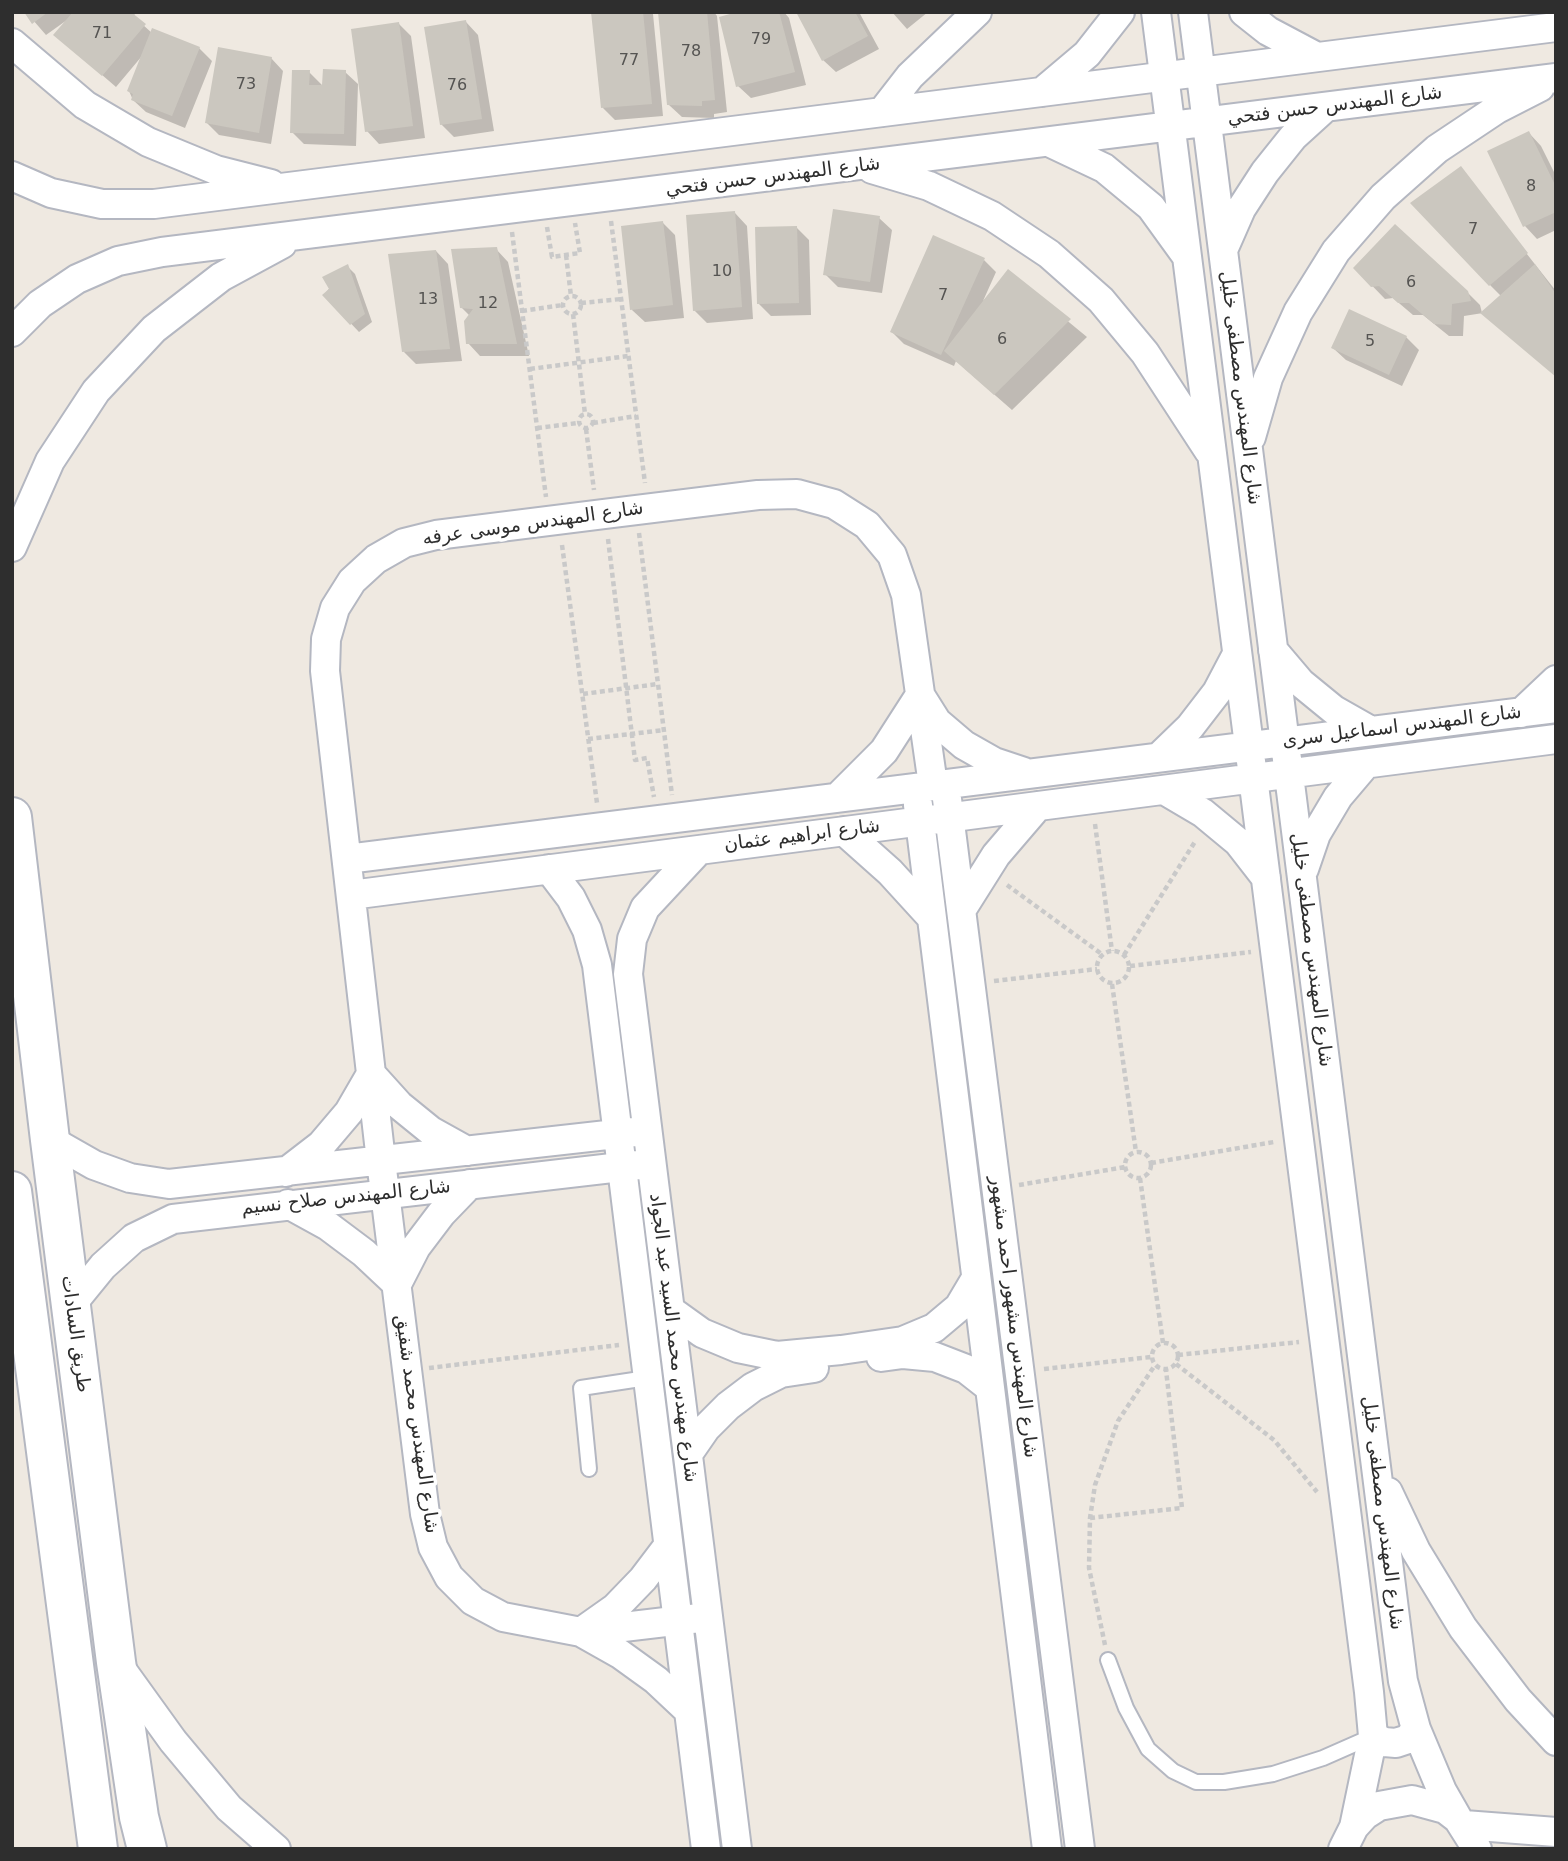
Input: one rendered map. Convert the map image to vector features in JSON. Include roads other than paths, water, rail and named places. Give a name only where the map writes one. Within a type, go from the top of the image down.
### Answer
[{"type":"main road","name":"طريق السادات","points":[[12,817],[16,871],[117,1662],[139,1817],[147,1849]]},
{"type":"main road","points":[[12,1191],[98,1849]]},
{"type":"main road","points":[[65,1596],[109,1590]]},
{"type":"street","points":[[882,112],[910,76],[977,12]]},
{"type":"street","points":[[1042,92],[1087,54],[1120,12]]},
{"type":"street","name":"شارع المهندس مصطفى خليل","points":[[1156,12],[1373,1736],[1342,1841]]},
{"type":"street","name":"شارع المهندس مصطفى خليل","points":[[1193,12],[1403,1681],[1416,1729],[1442,1791],[1466,1831]]},
{"type":"street","points":[[1244,12],[1268,31],[1317,57]]},
{"type":"street","points":[[12,176],[51,193],[102,204],[154,204],[1556,27]]},
{"type":"street","points":[[12,43],[27,59],[85,105],[148,142],[216,170],[287,188]]},
{"type":"street","points":[[1248,447],[1273,367],[1298,312],[1336,251],[1383,197],[1437,149],[1497,109],[1556,79]]},
{"type":"street","name":"شارع المهندس حسن فتحي","points":[[12,332],[40,304],[77,279],[118,261],[162,252],[1556,79]]},
{"type":"street","points":[[1223,250],[1241,209],[1265,172],[1293,137],[1326,107]]},
{"type":"street","points":[[1049,142],[1104,168],[1151,207],[1186,255]]},
{"type":"street","points":[[863,166],[942,192],[992,216],[1049,254],[1101,300],[1145,353],[1212,456]]},
{"type":"street","points":[[12,547],[50,461],[96,391],[153,329],[221,277],[295,237]]},
{"type":"street","name":"شارع المهندس موسى عرفه","points":[[381,1161],[325,671],[326,639],[335,608],[352,581],[376,559],[404,543],[436,535],[758,495],[797,494],[834,504],[867,525],[892,555],[906,595],[931,786]]},
{"type":"street","points":[[1273,650],[1301,683],[1334,710],[1371,731]]},
{"type":"street","points":[[1159,757],[1190,727],[1217,692],[1237,654]]},
{"type":"street","points":[[1521,713],[1556,680]]},
{"type":"street","points":[[840,795],[884,751],[920,695],[937,722],[964,745],[994,762],[1027,773]]},
{"type":"street","name":"شارع المهندس اسماعيل سرى","points":[[1249,747],[1556,709]]},
{"type":"street","name":"شارع المهندس اسماعيل سرى","points":[[1253,778],[1556,739]]},
{"type":"street","points":[[1525,743],[1556,755]]},
{"type":"street","name":"شارع ابراهيم عثمان","points":[[346,859],[840,795],[1249,747]]},
{"type":"street","points":[[1301,874],[1316,834],[1332,806],[1366,764]]},
{"type":"street","name":"شارع ابراهيم عثمان","points":[[351,895],[1253,778]]},
{"type":"street","name":"شارع المهندس مشهور احمد مشهور","points":[[931,786],[949,818],[962,909],[1078,1836]]},
{"type":"street","name":"شارع المهندس مشهور احمد مشهور","points":[[931,786],[920,821],[989,1387],[1040,1841]]},
{"type":"street","points":[[1164,790],[1210,818],[1238,842],[1266,878]]},
{"type":"street","points":[[962,909],[986,870],[1038,806]]},
{"type":"street","points":[[844,831],[890,872],[932,918]]},
{"type":"street","name":"شارع مهندس محمد السيد عبد الجواد","points":[[699,849],[645,908],[632,939],[628,974],[737,1849]]},
{"type":"street","name":"شارع مهندس محمد السيد عبد الجواد","points":[[549,869],[571,898],[587,930],[597,965],[706,1849]]},
{"type":"street","points":[[286,1172],[321,1145],[349,1112],[371,1074],[410,1114],[431,1131],[467,1151]]},
{"type":"street","name":"شارع المهندس صلاح نسيم","points":[[50,1140],[94,1165],[130,1178],[156,1182],[207,1181],[648,1130]]},
{"type":"street","name":"شارع المهندس محمد شفيق","points":[[381,1161],[425,1514],[433,1547],[449,1577],[473,1601],[503,1617],[581,1632],[708,1616]]},
{"type":"street","name":"شارع المهندس صلاح نسيم","points":[[72,1304],[103,1266],[134,1238],[173,1219],[652,1164]]},
{"type":"street","points":[[288,1204],[346,1239],[397,1284],[416,1247],[441,1214],[470,1184]]},
{"type":"street","points":[[688,1454],[706,1428],[753,1387],[781,1373],[903,1341],[934,1328],[959,1307],[975,1280]]},
{"type":"street","points":[[670,1310],[702,1333],[738,1348],[777,1356],[903,1354],[935,1357],[966,1369],[989,1387]]},
{"type":"street","points":[[1377,1469],[1416,1550],[1463,1628],[1518,1700],[1556,1741]]},
{"type":"street","points":[[668,1545],[643,1579],[615,1608],[581,1632],[647,1674],[689,1711]]},
{"type":"street","points":[[117,1662],[173,1741],[229,1808],[276,1849]]},
{"type":"street","points":[[1373,1736],[1384,1742],[1396,1743],[1408,1738],[1416,1729]]},
{"type":"street","points":[[1342,1841],[1379,1806],[1404,1801],[1429,1803],[1466,1831],[1556,1832]]},
{"type":"street","points":[[1078,1836],[1098,1849]]},
{"type":"lane","points":[[589,1469],[581,1388],[647,1378]]},
{"type":"lane","points":[[1108,1660],[1126,1708],[1148,1749],[1173,1771],[1196,1782],[1224,1782],[1273,1774],[1323,1758],[1373,1736]]}]
